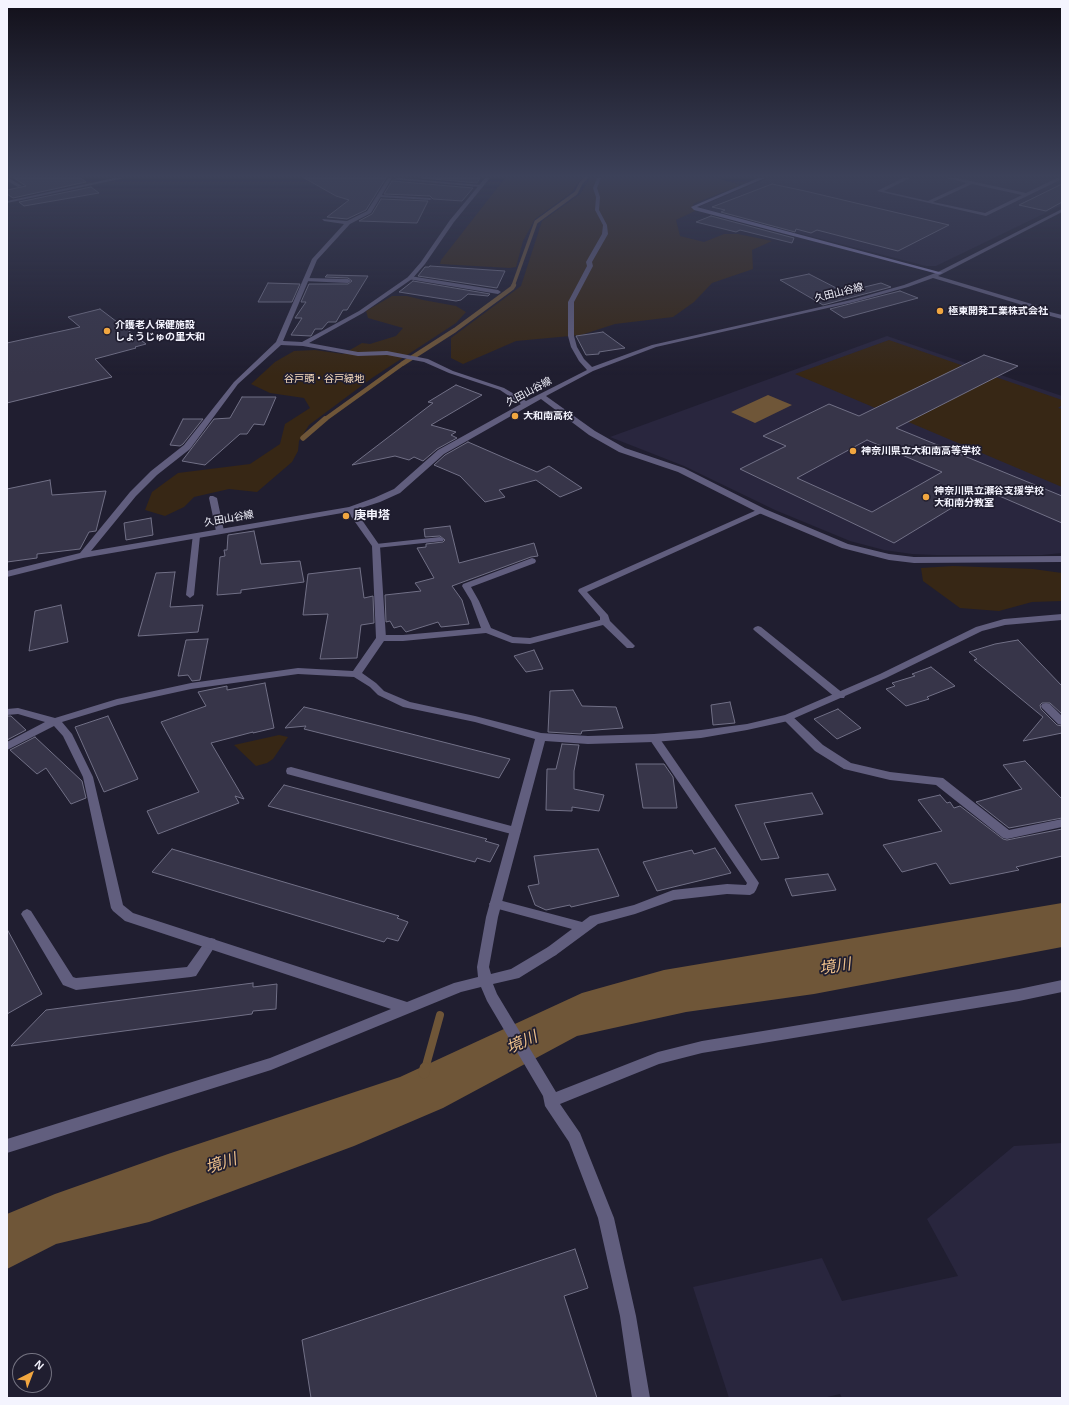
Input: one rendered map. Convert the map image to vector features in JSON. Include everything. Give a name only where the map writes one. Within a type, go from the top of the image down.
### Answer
[{"type":"street","points":[[83,555],[133,494],[154,473],[187,448],[236,383],[279,344],[315,259],[329,244]]},
{"type":"street","points":[[303,344],[360,312],[410,278],[436,244]]},
{"type":"street","points":[[591,370],[581,360],[574,347],[571,336],[571,302],[590,266],[589,262],[600,244]]},
{"type":"street","points":[[828,244],[940,273]]},
{"type":"street","name":"久田山谷線","points":[[7,574],[83,555],[350,509],[377,500],[397,490],[441,452],[541,396],[591,370],[622,357],[654,346],[852,301],[933,276],[997,244]]},
{"type":"street","points":[[933,276],[1033,306],[1029,309],[1062,317]]},
{"type":"street","points":[[410,278],[498,292]]},
{"type":"street","points":[[306,280],[348,281]]},
{"type":"street","points":[[279,344],[303,344],[358,354],[387,353],[426,360],[451,372],[502,389],[526,404]]},
{"type":"street","points":[[541,396],[592,433],[622,450],[681,470],[762,511],[845,546],[889,557],[914,560],[1062,559]]},
{"type":"street","points":[[213,498],[220,531]]},
{"type":"street","points":[[350,509],[376,546],[381,638],[356,674]]},
{"type":"street","points":[[630,646],[605,622],[605,617],[582,591],[762,511]]},
{"type":"street","points":[[190,595],[196,536]]},
{"type":"street","points":[[376,546],[440,539]]},
{"type":"street","points":[[487,630],[475,601],[466,586],[532,561]]},
{"type":"street","points":[[7,746],[55,721],[117,702],[191,686],[298,671],[356,674],[382,693],[407,705],[475,719],[541,737],[588,740],[654,738],[747,727],[788,718],[840,696],[979,628],[1004,622],[1062,618]]},
{"type":"street","points":[[381,638],[403,638],[487,630],[512,640],[530,641],[605,622]]},
{"type":"street","points":[[758,629],[840,696]]},
{"type":"street","points":[[1046,706],[1062,722]]},
{"type":"street","points":[[7,712],[18,711],[55,721],[66,734],[88,777],[117,908],[129,916],[406,1008]]},
{"type":"street","points":[[788,718],[819,748],[848,766],[890,776],[939,781],[1007,835],[1062,822]]},
{"type":"street","points":[[541,737],[514,830],[495,904],[483,967],[492,997],[550,1098],[575,1138],[606,1218],[628,1316],[641,1398]]},
{"type":"street","points":[[7,1146],[270,1064],[459,987],[514,974],[552,951],[594,920],[635,909],[673,895],[726,889],[750,890],[753,883],[654,738]]},
{"type":"street","points":[[291,771],[514,830]]},
{"type":"street","points":[[495,904],[583,927]]},
{"type":"street","points":[[27,914],[68,981],[76,984],[191,972],[212,944]]},
{"type":"street","points":[[550,1098],[658,1058],[702,1047],[1019,996],[1062,986]]},
{"type":"shaded area","points":[[839,244],[982,244],[936,266],[926,266]]},
{"type":"shaded area","name":"神奈川県立大和南高等学校","points":[[887,336],[1062,396],[1062,553],[1042,555],[936,555],[912,554],[884,550],[850,541],[775,510],[684,466],[610,437]]},
{"type":"shaded area","points":[[1062,1143],[1062,1398],[842,1398],[840,1394],[823,1398],[729,1398],[693,1287],[822,1258],[842,1301],[958,1276],[927,1219],[1014,1146]]},
{"type":"green space","points":[[454,244],[522,244],[516,267],[510,268],[440,264],[441,260]]},
{"type":"green space","points":[[535,244],[766,244],[752,250],[753,269],[712,283],[694,302],[673,317],[615,324],[581,335],[516,341],[463,364],[451,358],[451,338],[521,286]]},
{"type":"green space","name":"谷戸頭・谷戸緑地","points":[[392,296],[407,296],[456,306],[466,312],[456,323],[372,378],[309,425],[299,441],[298,451],[292,462],[257,492],[229,489],[194,497],[184,507],[165,516],[145,510],[152,492],[178,473],[250,464],[280,444],[285,424],[310,408],[304,398],[270,393],[251,384],[275,362],[294,351],[315,350],[343,354],[362,343],[370,344],[396,336],[403,328],[368,318],[366,311]]},
{"type":"green space","points":[[889,340],[1062,400],[1062,405],[1058,408],[1062,409],[1062,487],[795,374]]},
{"type":"green space","points":[[953,566],[1033,569],[1062,573],[1062,601],[1032,602],[999,611],[960,608],[923,581],[921,568]]},
{"type":"green space","points":[[279,735],[288,737],[273,759],[267,763],[256,766],[234,745]]},
{"type":"water","points":[[768,395],[792,405],[755,423],[731,412]]},
{"type":"water","name":"境川","points":[[1062,903],[1062,947],[814,994],[686,1012],[577,1036],[443,1108],[354,1146],[149,1222],[56,1244],[7,1269],[7,1214],[55,1194],[168,1154],[400,1077],[582,993],[664,970]]},
{"type":"building","points":[[869,244],[913,244],[898,251]]},
{"type":"building","points":[[430,266],[505,271],[497,288],[418,276],[425,267]]},
{"type":"building","points":[[809,274],[844,292],[881,283],[891,287],[823,305],[780,280]]},
{"type":"building","points":[[327,275],[368,276],[347,310],[343,310],[336,322],[328,322],[322,329],[315,329],[311,336],[291,335],[302,318],[295,318],[306,302],[301,302],[309,284],[348,284],[352,281],[348,278],[325,277]]},
{"type":"building","points":[[413,281],[490,294],[488,296],[468,294],[461,300],[456,301],[399,292]]},
{"type":"building","points":[[268,283],[300,284],[292,302],[258,302]]},
{"type":"building","points":[[900,291],[918,298],[844,318],[830,309]]},
{"type":"building","points":[[100,309],[146,344],[95,359],[112,377],[7,403],[7,343],[80,327],[68,317]]},
{"type":"building","points":[[603,332],[625,348],[599,352],[599,354],[586,355],[576,336]]},
{"type":"building","points":[[984,355],[1018,366],[896,428],[1062,496],[1062,523],[983,489],[894,543],[740,469],[786,446],[763,436],[829,404],[859,416]],"holes":[[[867,440],[942,472],[872,512],[797,478]]]},
{"type":"building","points":[[456,385],[482,395],[431,425],[456,432],[451,435],[457,438],[437,449],[423,461],[414,457],[409,460],[395,456],[352,465],[433,403],[428,402]]},
{"type":"building","points":[[242,397],[276,397],[264,425],[254,424],[247,434],[240,434],[205,465],[182,461],[214,419],[230,418]]},
{"type":"building","points":[[183,419],[203,419],[183,444],[180,446],[170,445]]},
{"type":"building","points":[[468,442],[537,472],[549,466],[582,488],[560,497],[536,480],[499,490],[505,497],[485,502],[460,476],[434,465],[445,455]]},
{"type":"building","points":[[50,480],[52,495],[106,491],[96,531],[89,532],[80,549],[37,554],[37,558],[7,562],[7,489]]},
{"type":"building","points":[[151,518],[153,535],[126,540],[124,523]]},
{"type":"building","points":[[450,526],[459,563],[534,543],[538,556],[531,557],[452,586],[462,600],[469,624],[441,627],[438,622],[406,632],[401,626],[394,628],[390,621],[386,622],[385,595],[421,591],[415,583],[434,578],[417,548],[426,547],[426,544],[443,542],[445,540],[440,536],[425,537],[424,529]]},
{"type":"building","points":[[254,531],[261,564],[300,561],[304,582],[241,590],[241,593],[217,595],[220,557],[225,556],[224,550],[227,550],[228,535]]},
{"type":"building","points":[[360,568],[364,598],[373,596],[374,623],[361,625],[357,658],[320,659],[328,614],[303,615],[308,574]]},
{"type":"building","points":[[175,572],[170,607],[203,605],[198,632],[138,636],[156,573]]},
{"type":"building","points":[[61,605],[68,642],[29,651],[35,611]]},
{"type":"building","points":[[208,639],[200,680],[192,681],[188,675],[178,676],[186,640]]},
{"type":"building","points":[[1018,640],[1062,686],[1062,714],[1050,703],[1042,703],[1040,705],[1041,709],[1057,725],[1062,726],[1062,733],[1023,741],[1043,717],[974,660],[977,659],[969,652],[995,644]]},
{"type":"building","points":[[534,650],[543,669],[526,672],[514,656]]},
{"type":"building","points":[[931,667],[955,686],[927,697],[929,699],[906,706],[886,689],[895,686],[892,683],[915,676],[912,674]]},
{"type":"building","points":[[265,683],[274,728],[211,743],[244,799],[235,796],[239,803],[158,834],[147,811],[199,792],[161,722],[206,706],[198,692],[227,686],[227,690]]},
{"type":"building","points":[[573,690],[582,706],[616,707],[623,728],[582,731],[581,734],[548,732],[550,691]]},
{"type":"building","points":[[730,702],[735,723],[713,725],[711,705]]},
{"type":"building","points":[[304,707],[510,759],[499,778],[304,729],[306,726],[285,728]]},
{"type":"building","points":[[838,709],[861,728],[837,739],[814,719]]},
{"type":"building","points":[[7,716],[11,716],[26,730],[7,740]]},
{"type":"building","points":[[108,716],[138,779],[104,792],[75,727]]},
{"type":"building","points":[[35,737],[82,781],[86,798],[71,804],[46,768],[37,774],[10,750]]},
{"type":"building","points":[[562,744],[579,745],[574,771],[574,789],[604,795],[599,811],[572,807],[572,811],[546,810],[547,769],[556,769]]},
{"type":"building","points":[[1025,761],[1062,799],[1062,818],[1009,828],[976,802],[1022,789],[1003,765]]},
{"type":"building","points":[[636,764],[664,764],[673,777],[677,808],[643,808]]},
{"type":"building","points":[[284,785],[487,839],[485,841],[499,845],[490,862],[477,858],[475,862],[268,806]]},
{"type":"building","points":[[812,793],[823,814],[764,823],[779,858],[761,860],[735,805]]},
{"type":"building","points":[[940,795],[947,803],[950,802],[954,808],[960,806],[1003,839],[1007,840],[1062,829],[1062,856],[1016,867],[1019,870],[950,884],[936,863],[902,872],[883,845],[942,831],[918,800]]},
{"type":"building","points":[[715,848],[731,873],[657,891],[643,862],[692,850],[694,854]]},
{"type":"building","points":[[172,849],[399,916],[397,918],[408,922],[398,941],[387,938],[384,942],[152,872]]},
{"type":"building","points":[[598,849],[619,896],[571,907],[570,905],[546,910],[535,905],[528,886],[539,884],[534,856]]},
{"type":"building","points":[[828,874],[836,890],[792,896],[785,879]]},
{"type":"building","points":[[7,929],[42,994],[7,1014]]},
{"type":"building","points":[[253,983],[253,987],[277,984],[276,1009],[253,1011],[252,1014],[11,1046],[46,1010]]},
{"type":"building","points":[[575,1249],[588,1288],[564,1296],[597,1398],[311,1398],[302,1340]]},
{"type":"waterway","points":[[513,286],[528,244]]},
{"type":"waterway","points":[[324,420],[402,364],[455,330],[514,285]]},
{"type":"waterway","points":[[303,438],[325,419]]},
{"type":"waterway","points":[[425,1069],[440,1015]]},
{"type":"waterway","points":[[424,1073],[425,1068]]},
{"type":"place","name":"極東開発工業株式会社","points":[[940,311]]},
{"type":"place","name":"介護老人保健施設 しょうじゅの里大和","points":[[107,331]]},
{"type":"place","name":"大和南高校","points":[[515,416]]},
{"type":"place","name":"神奈川県立大和南高等学校","points":[[853,451]]},
{"type":"place","name":"神奈川県立瀬谷支援学校 大和南分教室","points":[[926,497]]},
{"type":"place","name":"庚申塔","points":[[346,516]]}]
